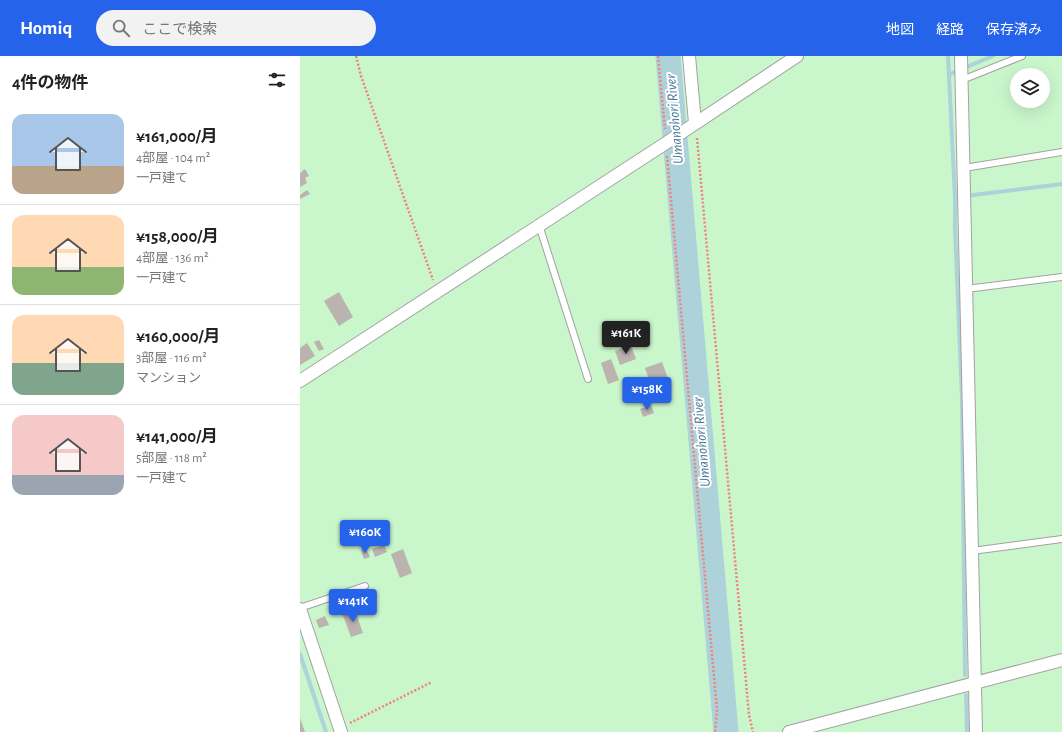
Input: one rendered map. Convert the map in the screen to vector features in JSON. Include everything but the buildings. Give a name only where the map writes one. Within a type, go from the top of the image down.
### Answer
[{"type":"street","points":[[689,56],[692,125]]},
{"type":"street","points":[[300,381],[797,56]]},
{"type":"street","points":[[961,56],[976,732]]},
{"type":"street","points":[[300,609],[341,730]]},
{"type":"street","points":[[789,732],[1062,660]]},
{"type":"lane","points":[[962,80],[1022,56]]},
{"type":"lane","points":[[964,168],[1062,152]]},
{"type":"lane","points":[[540,225],[588,379]]},
{"type":"lane","points":[[966,289],[1062,277]]},
{"type":"lane","points":[[972,551],[1062,540]]},
{"type":"lane","points":[[300,609],[364,586]]},
{"type":"path","points":[[356,56],[361,76],[437,291]]},
{"type":"path","points":[[658,56],[717,710],[715,732]]},
{"type":"path","points":[[692,125],[749,715],[753,732]]},
{"type":"path","points":[[341,730],[432,682]]},
{"type":"green space","points":[[300,56],[1062,56],[1062,732],[300,732]]},
{"type":"waterway","name":"Umanohori River","points":[[668,56],[726,732]]},
{"type":"waterway","points":[[948,56],[955,197],[962,398],[965,675]]},
{"type":"waterway","points":[[950,74],[993,56]]},
{"type":"waterway","points":[[965,196],[1062,184]]},
{"type":"waterway","points":[[300,654],[326,732]]},
{"type":"waterway","points":[[966,695],[967,732]]}]
